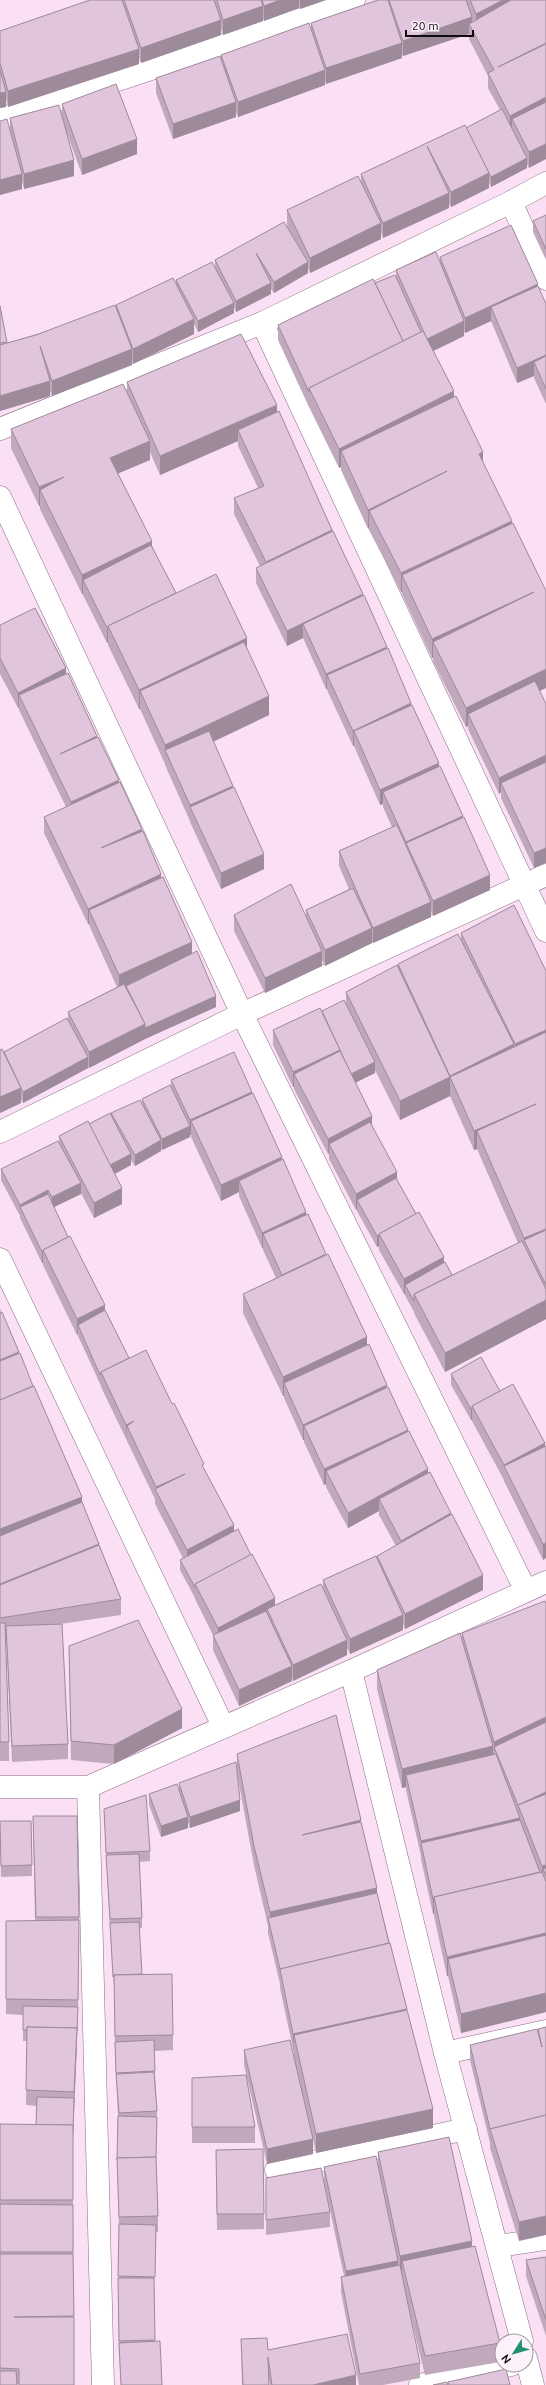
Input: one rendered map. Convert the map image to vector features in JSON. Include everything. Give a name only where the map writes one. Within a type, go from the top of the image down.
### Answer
[{"type":"street","points":[[0,119],[317,14],[354,0]]},
{"type":"street","points":[[0,430],[262,323],[511,202],[546,183]]},
{"type":"street","points":[[511,202],[546,279]]},
{"type":"street","points":[[262,323],[546,931]]},
{"type":"street","points":[[0,497],[242,1014],[526,1591]]},
{"type":"street","points":[[0,1132],[242,1014],[546,875]]},
{"type":"street","points":[[0,1259],[223,1726]]},
{"type":"street","points":[[0,1787],[88,1786],[351,1671],[546,1582]]},
{"type":"street","points":[[351,1671],[445,2053],[498,2246],[517,2333]]},
{"type":"street","points":[[88,1786],[103,2385]]},
{"type":"street","points":[[445,2053],[546,2031]]},
{"type":"street","points":[[276,2170],[466,2129]]},
{"type":"street","points":[[498,2246],[546,2239]]},
{"type":"street","points":[[420,2385],[494,2365]]},
{"type":"street","points":[[528,2373],[533,2385]]},
{"type":"building","points":[[90,0],[122,0],[139,49],[8,91],[0,63],[0,31]]},
{"type":"building","points":[[124,0],[214,0],[221,20],[141,48]]},
{"type":"building","points":[[217,0],[261,0],[263,6],[223,20]]},
{"type":"building","points":[[262,0],[280,0],[264,6]]},
{"type":"building","points":[[378,0],[388,0],[402,43],[326,68],[311,23]]},
{"type":"building","points":[[389,0],[466,0],[472,17],[403,41]]},
{"type":"building","points":[[470,0],[503,0],[476,14]]},
{"type":"building","points":[[511,0],[546,0],[546,43],[498,67],[546,44],[546,97],[510,116],[488,73],[494,70],[469,24]]},
{"type":"building","points":[[309,23],[325,70],[238,102],[221,55]]},
{"type":"building","points":[[220,56],[236,102],[173,124],[156,78]]},
{"type":"building","points":[[0,70],[6,92],[0,93]]},
{"type":"building","points":[[116,84],[137,139],[82,159],[62,104]]},
{"type":"building","points":[[546,102],[546,144],[529,152],[512,119]]},
{"type":"building","points":[[59,105],[74,160],[24,174],[10,118]]},
{"type":"building","points":[[502,109],[527,158],[491,177],[466,128]]},
{"type":"building","points":[[7,119],[22,174],[0,180],[0,121]]},
{"type":"building","points":[[465,125],[489,173],[451,192],[427,146],[449,193],[383,223],[361,174]]},
{"type":"building","points":[[358,176],[381,223],[310,258],[287,210]]},
{"type":"building","points":[[546,215],[546,249],[533,221]]},
{"type":"building","points":[[284,222],[308,262],[274,282],[256,253],[271,283],[236,301],[215,260]]},
{"type":"building","points":[[511,225],[538,284],[465,318],[440,257]]},
{"type":"building","points":[[436,252],[464,321],[427,339],[396,270]]},
{"type":"building","points":[[212,262],[234,303],[198,321],[176,280]]},
{"type":"building","points":[[395,275],[421,332],[403,341],[375,283]]},
{"type":"building","points":[[173,278],[194,319],[133,349],[116,305]]},
{"type":"building","points":[[373,279],[403,341],[309,388],[309,392],[278,325]]},
{"type":"building","points":[[538,286],[546,304],[546,355],[517,368],[491,307]]},
{"type":"building","points":[[115,305],[132,349],[52,381],[40,346],[50,381],[0,396],[0,345],[36,335]]},
{"type":"building","points":[[0,306],[7,342],[0,343]]},
{"type":"building","points":[[423,331],[454,391],[339,449],[309,388]]},
{"type":"building","points":[[241,334],[277,405],[160,456],[127,382]]},
{"type":"building","points":[[546,356],[546,389],[534,362]]},
{"type":"building","points":[[123,384],[150,441],[110,458],[152,541],[82,575],[40,490],[64,477],[39,487],[11,429]]},
{"type":"building","points":[[456,396],[483,452],[479,454],[512,521],[401,573],[369,511],[447,471],[368,510],[341,451]]},
{"type":"building","points":[[279,411],[332,530],[266,562],[234,498],[264,486],[238,430]]},
{"type":"building","points":[[513,523],[546,591],[546,669],[466,708],[433,642],[534,592],[432,639],[402,575]]},
{"type":"building","points":[[333,531],[363,594],[287,631],[256,568]]},
{"type":"building","points":[[151,545],[176,593],[108,626],[107,628],[83,580]]},
{"type":"building","points":[[216,574],[247,638],[139,690],[108,626]]},
{"type":"building","points":[[364,595],[387,647],[326,674],[303,624]]},
{"type":"building","points":[[35,608],[66,668],[18,693],[0,658],[0,625]]},
{"type":"building","points":[[244,642],[269,696],[165,745],[140,691]]},
{"type":"building","points":[[388,648],[411,703],[353,731],[327,675]]},
{"type":"building","points":[[68,673],[97,736],[60,754],[98,737],[119,780],[71,802],[19,695]]},
{"type":"building","points":[[535,681],[546,704],[546,755],[499,778],[468,714]]},
{"type":"building","points":[[412,705],[439,763],[380,790],[354,731]]},
{"type":"building","points":[[209,731],[233,786],[190,805],[165,750]]},
{"type":"building","points":[[546,762],[546,848],[534,853],[501,783]]},
{"type":"building","points":[[440,766],[463,816],[406,842],[383,792]]},
{"type":"building","points":[[120,782],[142,829],[101,848],[143,831],[161,874],[88,909],[44,817]]},
{"type":"building","points":[[234,787],[264,854],[221,873],[190,807]]},
{"type":"building","points":[[464,817],[490,875],[433,901],[406,843]]},
{"type":"building","points":[[397,825],[431,902],[373,928],[339,851]]},
{"type":"building","points":[[163,877],[192,942],[119,975],[89,910]]},
{"type":"building","points":[[291,884],[322,951],[265,978],[234,915]]},
{"type":"building","points":[[353,888],[372,928],[325,950],[306,910]]},
{"type":"building","points":[[514,905],[546,971],[546,1030],[515,1044],[461,933]]},
{"type":"building","points":[[458,934],[514,1044],[450,1076],[398,964]]},
{"type":"building","points":[[197,951],[216,996],[145,1028],[145,1024],[126,986]]},
{"type":"building","points":[[397,965],[450,1077],[400,1101],[346,992]]},
{"type":"building","points":[[124,984],[145,1024],[89,1052],[68,1012]]},
{"type":"building","points":[[344,1000],[375,1062],[351,1074],[322,1011]]},
{"type":"building","points":[[320,1008],[340,1050],[293,1072],[273,1030]]},
{"type":"building","points":[[67,1018],[88,1057],[23,1092],[4,1052]]},
{"type":"building","points":[[546,1032],[546,1229],[524,1238],[477,1131],[536,1104],[474,1131],[450,1077]]},
{"type":"building","points":[[2,1049],[21,1088],[0,1097],[0,1050]]},
{"type":"building","points":[[340,1051],[372,1116],[328,1139],[294,1074]]},
{"type":"building","points":[[234,1052],[252,1092],[190,1120],[171,1080]]},
{"type":"building","points":[[170,1085],[190,1126],[162,1139],[142,1099]]},
{"type":"building","points":[[253,1093],[282,1157],[221,1185],[191,1121]]},
{"type":"building","points":[[140,1100],[161,1140],[135,1155],[111,1113]]},
{"type":"building","points":[[110,1113],[131,1154],[110,1165],[89,1124]]},
{"type":"building","points":[[88,1121],[122,1188],[94,1203],[59,1136]]},
{"type":"building","points":[[370,1122],[397,1172],[356,1194],[329,1144]]},
{"type":"building","points":[[58,1141],[81,1183],[52,1197],[48,1190],[20,1205],[1,1169]]},
{"type":"building","points":[[283,1159],[306,1212],[262,1233],[239,1181]]},
{"type":"building","points":[[396,1178],[416,1214],[377,1236],[357,1200]]},
{"type":"building","points":[[48,1194],[68,1237],[43,1250],[42,1252],[20,1207]]},
{"type":"building","points":[[419,1212],[444,1257],[404,1279],[379,1234]]},
{"type":"building","points":[[308,1214],[326,1254],[282,1275],[263,1234]]},
{"type":"building","points":[[546,1230],[546,1285],[524,1240]]},
{"type":"building","points":[[70,1236],[105,1305],[77,1319],[43,1250]]},
{"type":"building","points":[[522,1241],[546,1289],[546,1300],[445,1353],[414,1294]]},
{"type":"building","points":[[328,1254],[367,1337],[283,1377],[243,1294]]},
{"type":"building","points":[[445,1262],[452,1275],[414,1294],[414,1301],[405,1285]]},
{"type":"building","points":[[105,1310],[129,1358],[101,1372],[100,1375],[78,1325]]},
{"type":"building","points":[[2,1312],[19,1352],[0,1360],[0,1313]]},
{"type":"building","points":[[369,1344],[387,1385],[303,1425],[284,1383]]},
{"type":"building","points":[[146,1350],[172,1404],[174,1403],[204,1464],[202,1465],[234,1525],[187,1550],[155,1489],[185,1474],[156,1487],[127,1426],[134,1421],[126,1425],[101,1372]]},
{"type":"building","points":[[20,1353],[33,1386],[0,1400],[0,1361]]},
{"type":"building","points":[[481,1357],[500,1391],[472,1406],[471,1409],[451,1374]]},
{"type":"building","points":[[513,1384],[545,1443],[504,1465],[472,1406]]},
{"type":"building","points":[[34,1386],[82,1497],[0,1529],[0,1400]]},
{"type":"building","points":[[388,1387],[408,1430],[324,1469],[304,1426]]},
{"type":"building","points":[[409,1431],[428,1469],[348,1513],[326,1471]]},
{"type":"building","points":[[546,1446],[546,1543],[543,1544],[504,1466]]},
{"type":"building","points":[[430,1472],[451,1513],[401,1541],[379,1499]]},
{"type":"building","points":[[82,1502],[99,1544],[0,1584],[0,1536]]},
{"type":"building","points":[[452,1514],[483,1575],[405,1614],[377,1556]]},
{"type":"building","points":[[238,1529],[251,1555],[195,1584],[195,1587],[180,1560]]},
{"type":"building","points":[[99,1545],[121,1599],[0,1618],[0,1585]]},
{"type":"building","points":[[252,1554],[275,1598],[218,1628],[195,1584]]},
{"type":"building","points":[[376,1556],[403,1615],[350,1639],[323,1580]]},
{"type":"building","points":[[321,1584],[347,1640],[293,1665],[267,1609]]},
{"type":"building","points":[[545,1601],[546,1717],[494,1742],[462,1633]]},
{"type":"building","points":[[266,1611],[292,1666],[239,1690],[213,1635]]},
{"type":"building","points":[[138,1620],[182,1709],[114,1745],[71,1741],[69,1646]]},
{"type":"building","points":[[0,1623],[5,1623],[9,1742],[0,1742]]},
{"type":"building","points":[[62,1624],[68,1744],[12,1746],[6,1626]]},
{"type":"building","points":[[460,1633],[493,1746],[402,1769],[377,1670]]},
{"type":"building","points":[[336,1715],[361,1820],[302,1835],[361,1822],[377,1888],[270,1912],[254,1846],[237,1754]]},
{"type":"building","points":[[546,1722],[546,1792],[518,1805],[494,1747]]},
{"type":"building","points":[[496,1754],[520,1818],[421,1841],[406,1775]]},
{"type":"building","points":[[236,1762],[240,1800],[190,1817],[179,1783]]},
{"type":"building","points":[[177,1784],[188,1817],[161,1826],[149,1794]]},
{"type":"building","points":[[546,1794],[546,1865],[542,1866],[518,1805]]},
{"type":"building","points":[[146,1795],[150,1851],[106,1853],[104,1809]]},
{"type":"building","points":[[33,1816],[77,1816],[79,1917],[36,1917]]},
{"type":"building","points":[[520,1820],[540,1872],[434,1897],[433,1899],[421,1843]]},
{"type":"building","points":[[0,1821],[31,1821],[32,1865],[1,1866]]},
{"type":"building","points":[[139,1854],[142,1918],[110,1919],[106,1855]]},
{"type":"building","points":[[546,1868],[546,1876],[543,1869]]},
{"type":"building","points":[[542,1872],[546,1882],[546,1933],[447,1957],[434,1897]]},
{"type":"building","points":[[377,1893],[389,1943],[280,1969],[268,1918]]},
{"type":"building","points":[[79,1920],[78,2000],[6,1999],[6,1921]]},
{"type":"building","points":[[139,1922],[142,1974],[114,1975],[113,1977],[110,1923]]},
{"type":"building","points":[[546,1935],[546,1993],[461,2014],[448,1959]]},
{"type":"building","points":[[390,1943],[407,2009],[293,2034],[280,1969]]},
{"type":"building","points":[[172,1974],[173,2035],[115,2036],[114,1975]]},
{"type":"building","points":[[23,2006],[78,2007],[77,2031],[77,2028],[27,2027],[27,2030],[23,2030]]},
{"type":"building","points":[[407,2010],[433,2109],[316,2134],[294,2035]]},
{"type":"building","points":[[27,2027],[77,2028],[74,2092],[26,2090]]},
{"type":"building","points":[[546,2027],[546,2115],[490,2129],[470,2045],[537,2029],[542,2047],[538,2029]]},
{"type":"building","points":[[154,2040],[155,2071],[116,2073],[115,2042]]},
{"type":"building","points":[[290,2040],[313,2139],[267,2149],[244,2050]]},
{"type":"building","points":[[154,2072],[157,2111],[119,2113],[116,2074]]},
{"type":"building","points":[[246,2075],[255,2127],[192,2127],[192,2078]]},
{"type":"building","points":[[37,2097],[74,2098],[73,2131],[73,2125],[36,2125]]},
{"type":"building","points":[[546,2115],[546,2216],[519,2222],[490,2129]]},
{"type":"building","points":[[118,2116],[157,2117],[156,2157],[117,2158]]},
{"type":"building","points":[[0,2124],[73,2125],[73,2200],[0,2200]]},
{"type":"building","points":[[449,2137],[472,2241],[400,2256],[378,2152]]},
{"type":"building","points":[[263,2149],[264,2214],[217,2214],[216,2150]]},
{"type":"building","points":[[376,2156],[398,2261],[346,2271],[324,2167]]},
{"type":"building","points":[[156,2157],[158,2216],[119,2217],[117,2158]]},
{"type":"building","points":[[321,2168],[330,2212],[266,2220],[266,2178]]},
{"type":"building","points":[[0,2204],[73,2205],[73,2252],[0,2252]]},
{"type":"building","points":[[119,2224],[156,2225],[155,2277],[118,2276]]},
{"type":"building","points":[[475,2246],[497,2333],[494,2333],[494,2344],[425,2356],[402,2261]]},
{"type":"building","points":[[0,2254],[73,2254],[74,2316],[14,2317],[74,2317],[74,2385],[19,2385],[19,2369],[0,2368]]},
{"type":"building","points":[[546,2257],[546,2320],[526,2260]]},
{"type":"building","points":[[400,2265],[420,2363],[360,2374],[341,2277]]},
{"type":"building","points":[[118,2278],[154,2278],[155,2340],[119,2341]]},
{"type":"building","points":[[347,2334],[356,2375],[313,2385],[272,2385],[268,2357],[269,2385],[243,2385],[241,2339],[267,2338],[268,2350]]},
{"type":"building","points":[[160,2341],[162,2385],[121,2385],[119,2343]]},
{"type":"building","points":[[0,2371],[16,2371],[17,2385],[0,2385]]},
{"type":"building","points":[[494,2372],[494,2373],[507,2373],[510,2385],[449,2385],[448,2382]]},
{"type":"building","points":[[447,2382],[448,2385],[433,2385]]}]
